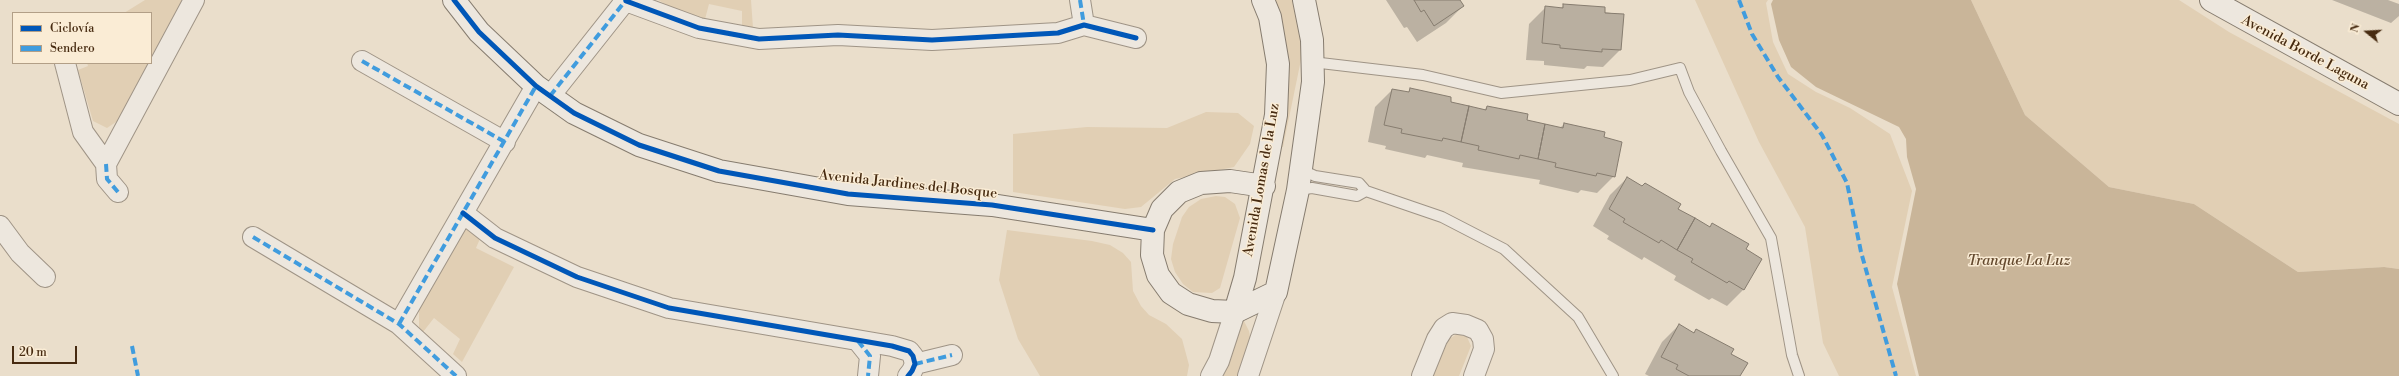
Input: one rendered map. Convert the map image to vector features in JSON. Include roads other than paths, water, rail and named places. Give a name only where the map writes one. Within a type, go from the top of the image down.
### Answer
[{"type":"street","points":[[106,164],[194,0]]},
{"type":"street","name":"Avenida Jardines del Bosque","points":[[454,0],[479,32],[543,91],[574,113],[639,145],[718,171],[848,194],[992,205],[1153,230]]},
{"type":"street","points":[[399,324],[505,142],[543,91],[626,0],[699,28],[759,39],[838,35],[932,40],[1058,33],[1084,25],[1136,38]]},
{"type":"street","points":[[1080,0],[1084,25]]},
{"type":"street","name":"Avenida Lomas de la Luz","points":[[1211,376],[1219,361],[1245,278],[1264,186],[1276,114],[1278,64],[1270,17],[1263,0]]},
{"type":"street","points":[[1248,376],[1276,292],[1300,180],[1313,82],[1312,40],[1304,0]]},
{"type":"street","name":"Avenida Borde Laguna","points":[[2211,0],[2399,104]]},
{"type":"street","points":[[362,61],[505,142]]},
{"type":"street","points":[[65,64],[83,132],[106,164],[107,179],[118,192]]},
{"type":"street","points":[[1264,186],[1230,181],[1201,183],[1178,192],[1162,209],[1153,230],[1152,255],[1158,275],[1171,293],[1188,304],[1212,311],[1235,312],[1276,292]]},
{"type":"street","points":[[463,213],[495,238],[577,277],[662,305],[892,346],[909,351],[911,370],[952,355]]},
{"type":"street","points":[[0,226],[20,253],[45,277]]},
{"type":"street","points":[[253,237],[399,324],[456,376]]},
{"type":"street","points":[[1422,376],[1436,339],[1444,328],[1452,323],[1466,325],[1478,330],[1483,339],[1484,350],[1474,376]]},
{"type":"street","points":[[858,341],[870,356],[868,376]]},
{"type":"lane","points":[[1312,62],[1423,75],[1501,93],[1630,80],[1680,68],[1689,92],[1771,238],[1792,355],[1799,376]]},
{"type":"lane","points":[[1300,180],[1315,176],[1359,183],[1366,191],[1442,217],[1504,249],[1578,317],[1613,376]]},
{"type":"lane","points":[[1300,180],[1312,188],[1356,196],[1366,191]]},
{"type":"water","name":"Tranque La Luz","points":[[1773,0],[1971,0],[2025,115],[2109,187],[2194,204],[2298,272],[2384,267],[2399,269],[2399,376],[1919,376],[1897,284],[1916,189],[1907,157],[1906,139],[1899,127],[1816,87],[1791,67],[1779,40],[1771,4]]}]
